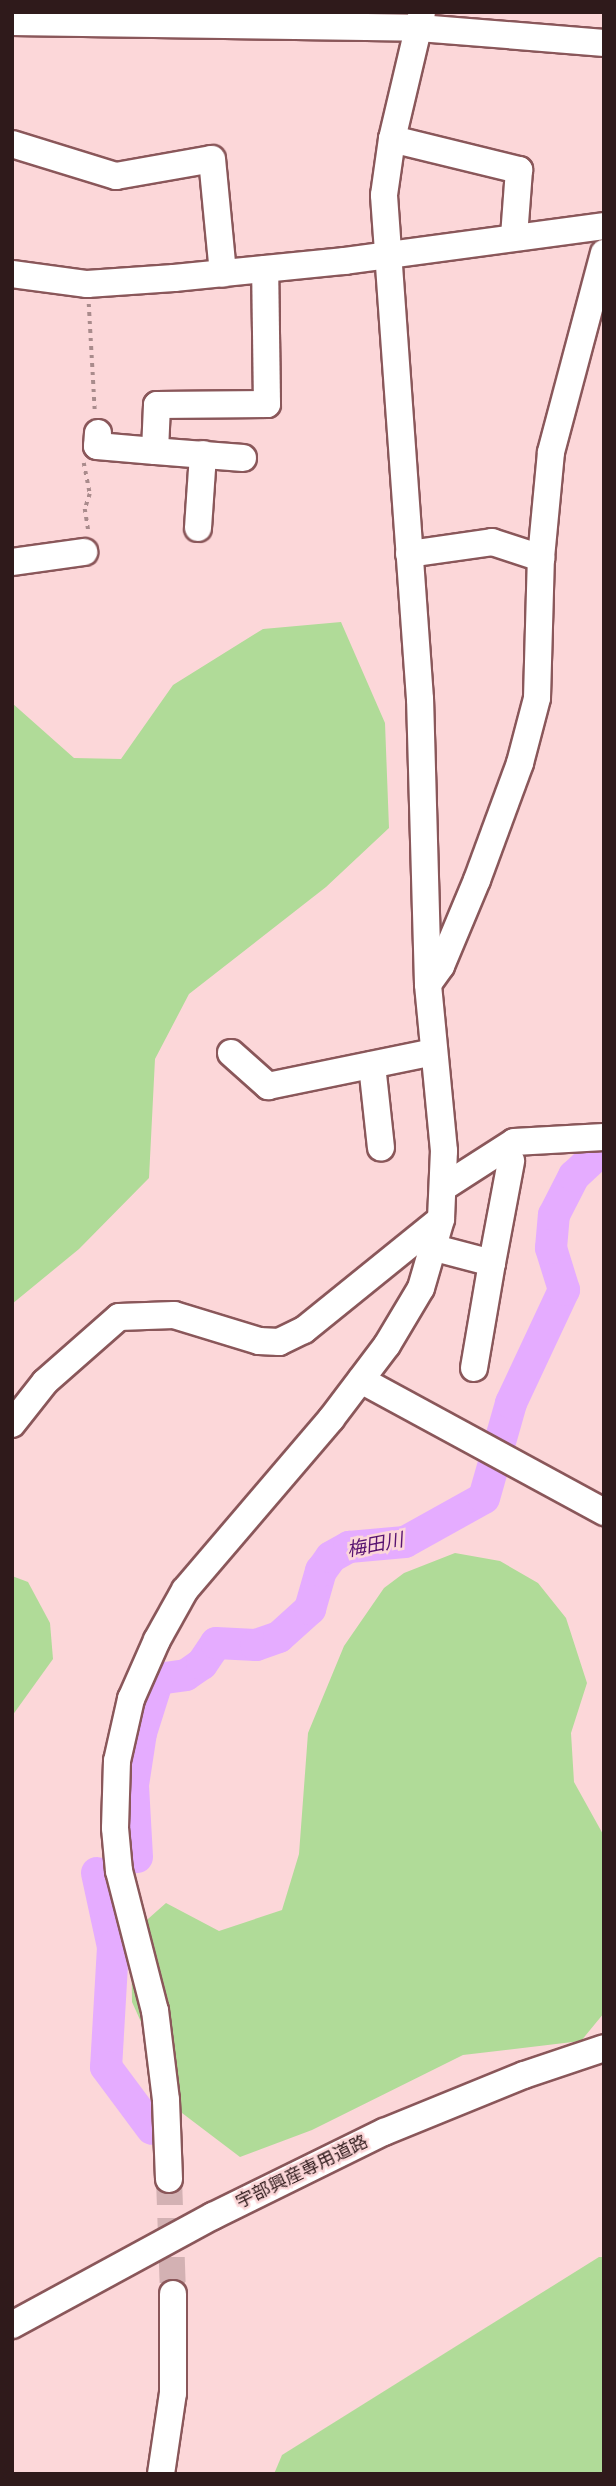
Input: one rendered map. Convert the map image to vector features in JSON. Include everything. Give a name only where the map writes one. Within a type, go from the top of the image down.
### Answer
[{"type":"street","points":[[169,2179],[166,2100],[155,2011],[119,1871],[115,1796],[123,1731],[142,1668],[185,1590],[361,1380],[421,1288],[435,1248],[441,1219],[444,1186],[428,984],[420,699],[385,253],[384,195],[391,139],[421,20]]},
{"type":"street","points":[[12,22],[421,20],[604,43]]},
{"type":"street","points":[[391,139],[519,170],[513,237]]},
{"type":"street","points":[[12,144],[116,176],[212,159],[223,273]]},
{"type":"street","points":[[12,274],[87,284],[223,273],[604,226]]},
{"type":"street","points":[[428,984],[459,925],[520,764],[537,698],[541,558],[551,452],[604,253]]},
{"type":"street","points":[[155,451],[147,405],[267,404],[265,269]]},
{"type":"street","points":[[98,433],[97,446],[243,458]]},
{"type":"street","points":[[198,528],[204,454]]},
{"type":"street","points":[[409,554],[492,542],[541,558]]},
{"type":"street","points":[[12,562],[84,552]]},
{"type":"street","points":[[232,1053],[268,1086],[433,1052]]},
{"type":"street","points":[[372,1065],[381,1149]]},
{"type":"street","points":[[444,1186],[514,1142],[604,1137]]},
{"type":"street","points":[[474,1368],[511,1161]]},
{"type":"street","points":[[12,1424],[45,1382],[119,1317],[174,1315],[260,1341],[279,1342],[304,1330],[441,1219]]},
{"type":"street","points":[[435,1248],[492,1263]]},
{"type":"street","points":[[361,1380],[604,1512]]},
{"type":"street","name":"宇部興産専用道路","points":[[12,2325],[212,2216],[384,2132],[524,2074],[604,2048]]},
{"type":"street","points":[[161,2474],[173,2393],[173,2294]]},
{"type":"green space","points":[[341,622],[385,723],[389,828],[326,887],[189,994],[155,1059],[149,1178],[79,1249],[12,1304],[12,703],[74,758],[121,759],[173,685],[263,629]]},
{"type":"green space","points":[[455,1553],[500,1561],[538,1583],[566,1618],[587,1683],[571,1733],[574,1782],[604,1836],[604,2013],[581,2041],[463,2055],[312,2130],[240,2157],[182,2113],[132,2002],[131,1934],[166,1903],[219,1931],[282,1910],[299,1854],[308,1733],[344,1646],[384,1588],[404,1573]]},
{"type":"green space","points":[[12,1576],[28,1582],[50,1623],[53,1659],[12,1716]]},
{"type":"green space","points":[[599,2257],[604,2257],[604,2474],[274,2474],[282,2455]]},
{"type":"waterway","name":"梅田川","points":[[137,1857],[133,1785],[141,1733],[158,1679],[186,1675],[202,1664],[216,1643],[256,1645],[279,1637],[310,1609],[321,1571],[331,1557],[349,1547],[405,1542],[484,1498],[511,1403],[564,1290],[551,1248],[554,1215],[574,1176],[604,1148]]},
{"type":"waterway","name":"梅田川","points":[[97,1873],[113,1947],[106,2067],[152,2129]]},
{"type":"tunnel","points":[[169,2179],[173,2294]]}]
